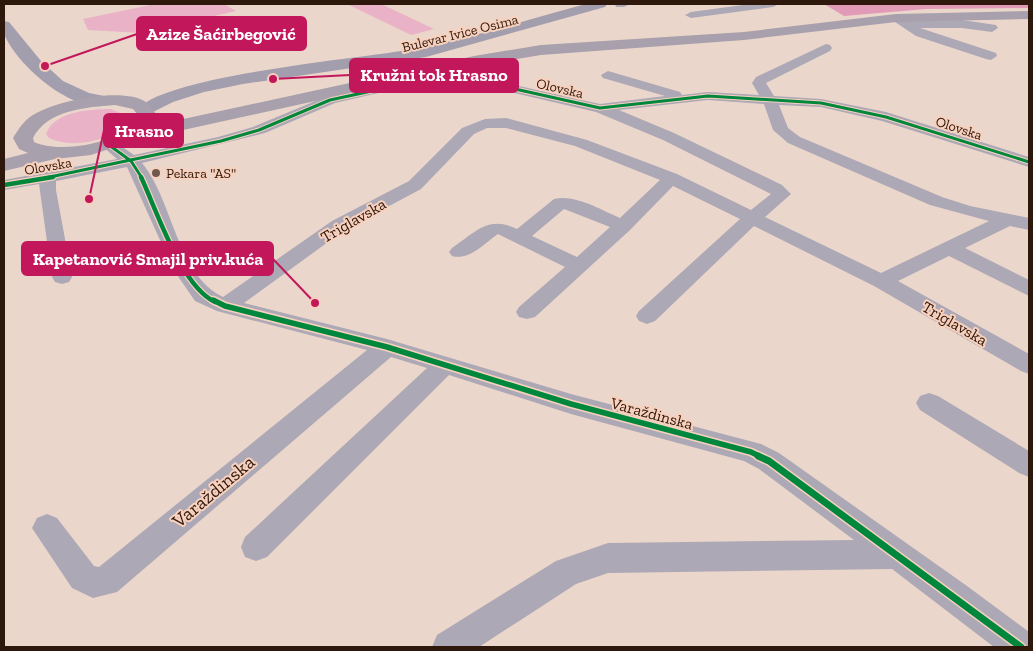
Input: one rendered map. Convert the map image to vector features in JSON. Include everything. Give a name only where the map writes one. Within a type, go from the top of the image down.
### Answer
[{"type":"main road","name":"Bulevar Ivice Osima","points":[[109,100],[145,95],[191,81],[238,70],[432,43],[569,4]]},
{"type":"main road","name":"Bulevar Ivice Osima","points":[[146,114],[166,98],[200,88],[243,79],[426,52],[600,4]]},
{"type":"main road","points":[[4,165],[53,154],[81,151],[234,112],[520,53],[585,46],[744,36],[900,21],[1029,15]]},
{"type":"main road","points":[[4,25],[46,78],[72,94],[130,102],[146,114],[177,120],[234,112]]},
{"type":"main road","points":[[46,78],[51,102],[48,114]]},
{"type":"main road","points":[[4,150],[23,138],[33,124],[48,114],[74,105],[109,100]]},
{"type":"main road","points":[[118,141],[136,131],[146,114]]},
{"type":"main road","points":[[23,138],[26,146],[37,151],[53,154]]},
{"type":"street","points":[[691,15],[773,4]]},
{"type":"street","points":[[900,21],[962,24],[992,28]]},
{"type":"street","points":[[900,21],[920,32],[991,56]]},
{"type":"street","points":[[826,48],[760,80],[759,83],[770,101],[781,130],[794,140],[936,201],[966,211],[1029,224]]},
{"type":"street","name":"Olovska","points":[[608,75],[684,98]]},
{"type":"street","name":"Olovska","points":[[4,185],[48,178],[221,141],[259,130],[330,100],[422,79],[450,76],[486,78],[515,89],[600,108],[623,116],[776,189],[782,194],[753,217]]},
{"type":"street","name":"Olovska","points":[[600,108],[708,96],[821,103],[933,131],[1029,162]]},
{"type":"street","points":[[234,112],[259,130]]},
{"type":"street","name":"Triglavska","points":[[225,306],[339,225],[415,185],[468,131],[485,124],[506,123],[582,143],[671,178],[881,281],[1029,365]]},
{"type":"street","points":[[118,141],[138,169],[183,269],[203,296],[225,306]]},
{"type":"street","points":[[48,178],[46,190],[62,276]]},
{"type":"street","points":[[527,312],[622,226],[671,178]]},
{"type":"street","points":[[519,237],[560,203],[566,203],[622,226]]},
{"type":"street","points":[[647,316],[753,217]]},
{"type":"street","points":[[881,281],[1007,220]]},
{"type":"street","points":[[459,252],[494,228],[505,229],[578,266]]},
{"type":"street","points":[[949,248],[1029,289]]},
{"type":"street","name":"Varaždinska","points":[[225,306],[387,347],[571,404],[751,452],[769,461],[1021,647]]},
{"type":"street","name":"Varaždinska","points":[[47,528],[83,577],[93,583],[106,581],[387,347]]},
{"type":"street","points":[[256,548],[444,366]]},
{"type":"street","points":[[929,402],[1029,465]]},
{"type":"street","points":[[449,647],[567,572],[608,558],[896,554]]},
{"type":"shaded area","points":[[155,4],[224,4],[236,11],[141,33],[88,30],[83,19]]},
{"type":"shaded area","points":[[347,4],[381,4],[434,29],[411,35]]},
{"type":"shaded area","points":[[824,4],[1029,4],[1029,8],[926,9],[844,16]]},
{"type":"shaded area","points":[[111,109],[125,115],[126,120],[112,134],[102,138],[80,143],[68,143],[49,138],[46,134],[50,126],[65,116],[84,111]]},
{"type":"cycle path","points":[[4,185],[85,171],[221,141],[259,130],[330,100],[422,79],[450,76],[486,78],[515,89],[600,108],[708,96],[821,103],[886,117],[1029,162]]},
{"type":"cycle path","points":[[109,145],[131,161],[138,169],[183,269],[203,296],[225,306],[387,347],[571,404],[751,452],[769,461],[956,597],[1021,647]]},
{"type":"place","name":"Azize Šaćirbegović","points":[[45,66]]},
{"type":"place","name":"Kružni tok Hrasno","points":[[273,79]]},
{"type":"place","name":"Pekara \"AS\"","points":[[156,173]]},
{"type":"place","name":"Hrasno","points":[[89,199]]},
{"type":"place","name":"Kapetanović Smajil priv.kuća","points":[[315,303]]}]
